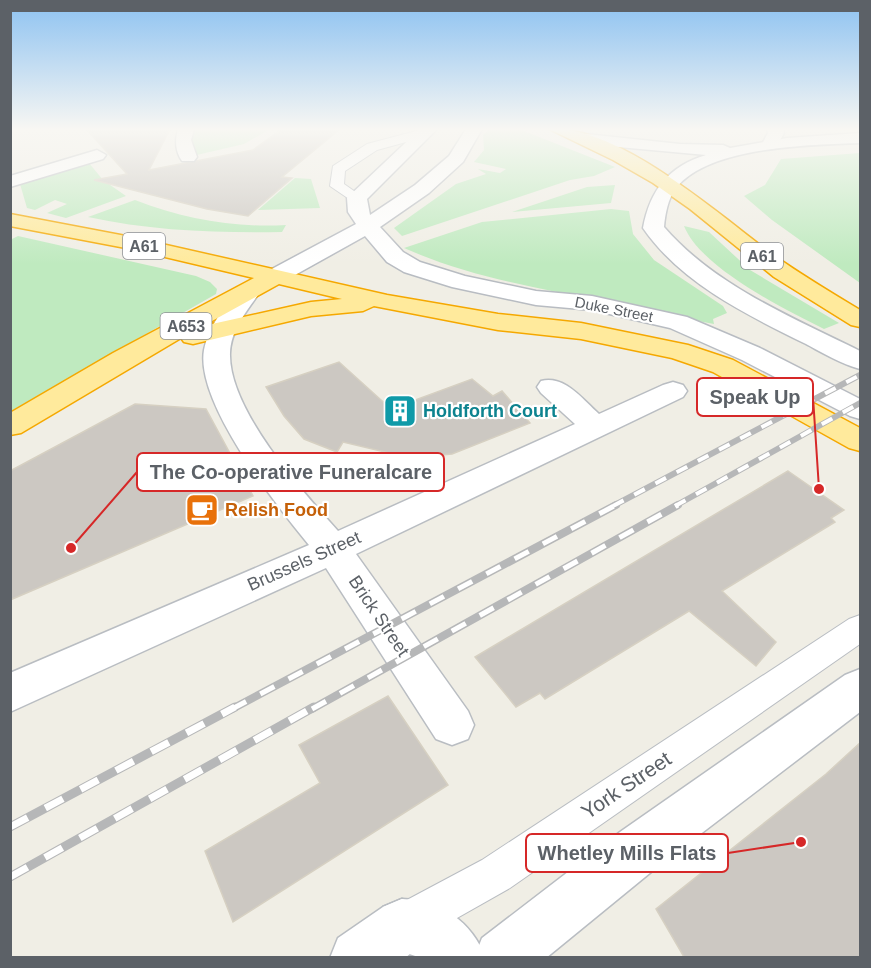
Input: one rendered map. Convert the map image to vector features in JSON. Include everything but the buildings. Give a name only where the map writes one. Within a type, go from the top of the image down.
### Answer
[{"type":"highway","name":"A61","points":[[648,174],[668,185],[713,217],[773,265],[861,320]]},
{"type":"highway","name":"A61","points":[[10,220],[61,228],[278,275],[387,302],[465,316],[612,336],[679,351],[723,366],[861,441]]},
{"type":"highway","name":"A653","points":[[10,426],[123,359],[278,275]]},
{"type":"highway","points":[[123,359],[223,328],[311,309],[387,302]]},
{"type":"street","points":[[10,182],[34,174]]},
{"type":"street","points":[[357,198],[382,174]]},
{"type":"street","name":"A653","points":[[278,275],[368,226],[422,189],[439,174]]},
{"type":"street","points":[[679,174],[668,185],[657,210],[653,228],[665,246],[702,276],[861,361]]},
{"type":"street","name":"Duke Street","points":[[357,198],[358,212],[368,226],[396,257],[412,267],[460,282],[536,298],[592,303],[678,322],[740,349],[861,410]]},
{"type":"street","name":"Brick Street","points":[[248,292],[223,328],[217,352],[218,375],[225,398],[284,493],[333,549],[452,725]]},
{"type":"street","points":[[536,298],[634,329],[723,366]]},
{"type":"street","points":[[551,387],[596,427]]},
{"type":"street","name":"Brussels Street","points":[[10,693],[333,549],[673,391]]},
{"type":"street","points":[[502,957],[638,850],[861,688]]},
{"type":"street","points":[[402,926],[424,926],[443,940],[459,957]]},
{"type":"street","name":"York Street","points":[[358,957],[402,926]]},
{"type":"lane","points":[[338,174],[337,186],[357,198]]},
{"type":"lane","name":"York Street","points":[[402,926],[496,874],[861,628]]},
{"type":"green space","points":[[52,174],[98,174],[126,196],[66,218],[47,213],[67,204],[55,200],[35,210],[27,208],[20,184]]},
{"type":"green space","points":[[485,174],[598,174],[570,180],[402,236],[394,228],[456,184]]},
{"type":"green space","points":[[772,174],[860,174],[860,283],[772,220],[744,196],[765,185]]},
{"type":"green space","points":[[295,178],[311,179],[320,208],[258,210]]},
{"type":"green space","points":[[615,185],[611,203],[512,212],[587,187]]},
{"type":"green space","points":[[135,200],[153,207],[209,221],[247,225],[286,225],[282,232],[209,231],[160,228],[88,217]]},
{"type":"green space","points":[[611,209],[629,211],[633,234],[654,260],[723,306],[727,313],[713,319],[714,324],[698,321],[512,283],[439,262],[404,248],[482,222]]},
{"type":"green space","points":[[684,226],[709,232],[750,270],[839,323],[824,329],[745,286],[707,257],[693,242]]},
{"type":"green space","points":[[18,236],[196,276],[210,282],[217,289],[216,294],[11,411],[10,240]]},
{"type":"railway","points":[[613,506],[860,375]]},
{"type":"railway","points":[[675,506],[860,403]]},
{"type":"railway","points":[[232,709],[616,505]]},
{"type":"railway","points":[[312,709],[678,505]]},
{"type":"railway","points":[[10,827],[235,707]]},
{"type":"railway","points":[[10,877],[314,707]]},
{"type":"place","name":"Holdforth Court","points":[[400,411]]},
{"type":"place","name":"Speak Up","points":[[819,489]]},
{"type":"place","name":"Relish Food","points":[[202,510]]},
{"type":"place","name":"The Co-operative Funeralcare","points":[[71,548]]},
{"type":"place","name":"Whetley Mills Flats","points":[[801,842]]}]
